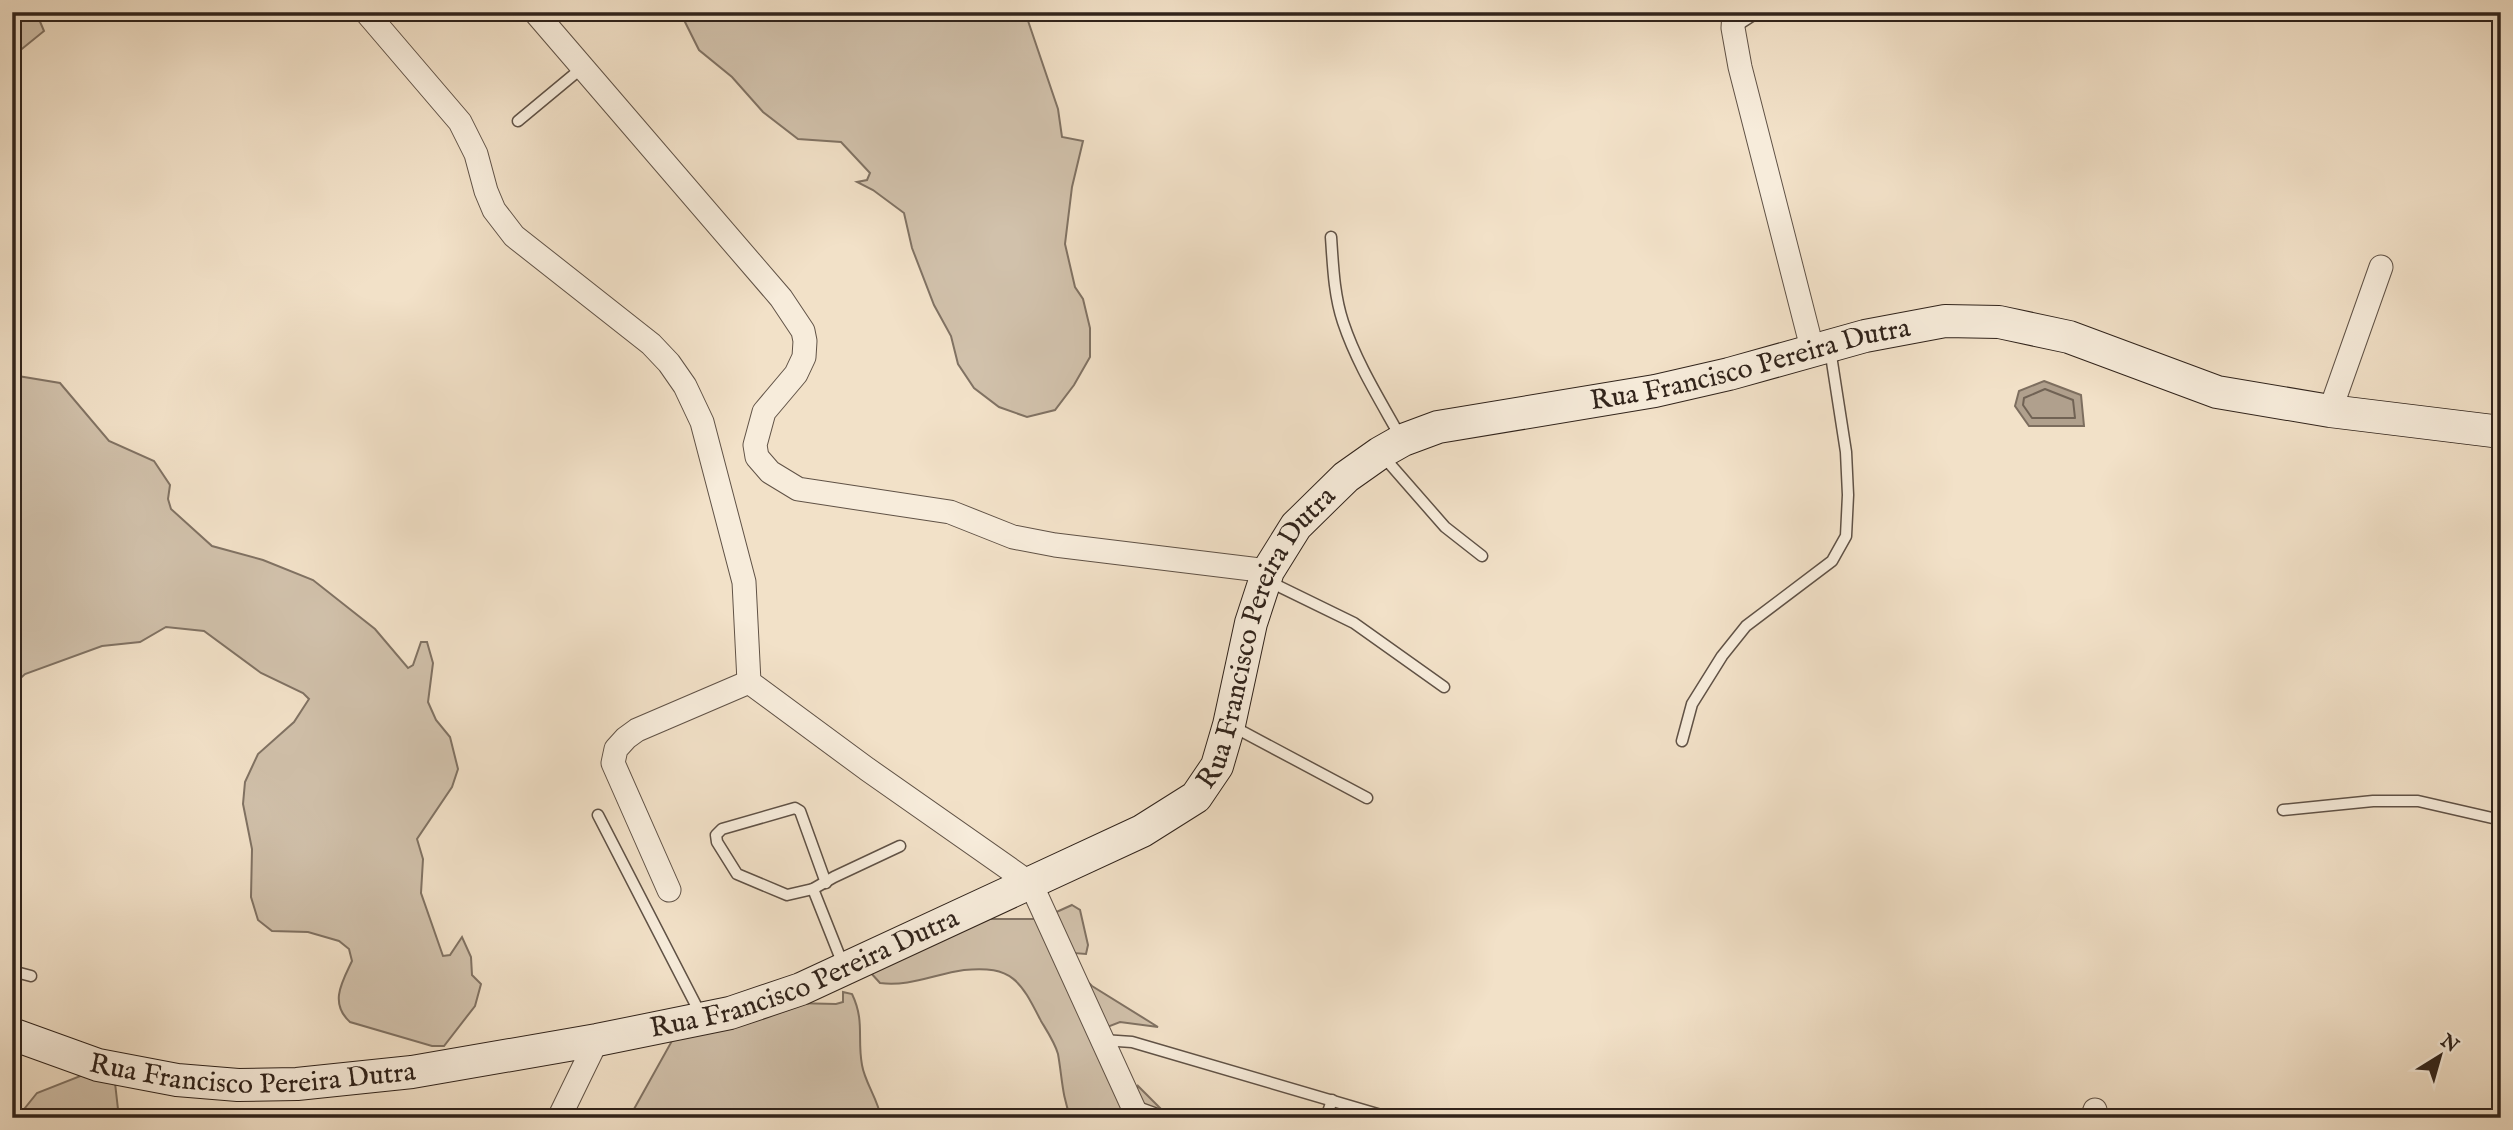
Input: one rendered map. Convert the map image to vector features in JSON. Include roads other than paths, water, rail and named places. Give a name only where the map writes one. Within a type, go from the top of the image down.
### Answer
[{"type":"main road","name":"Rua Francisco Pereira Dutra","points":[[12,1034],[99,1065],[177,1080],[238,1085],[298,1084],[412,1072],[597,1040],[703,1018],[767,1002],[845,969],[1142,831],[1196,797],[1217,765],[1229,725],[1251,624],[1266,576],[1296,526],[1346,477],[1391,446],[1438,427],[1656,391],[1729,374],[1865,336],[1945,321],[1999,322],[2069,337],[2217,392],[2330,411],[2501,432]]},
{"type":"street","points":[[366,12],[460,122],[476,154],[494,209],[514,236],[651,344],[685,386],[702,422],[744,582],[749,682]]},
{"type":"street","points":[[535,12],[780,298],[803,331],[804,357],[796,374],[764,412],[755,445],[757,457],[770,472],[798,489],[950,512],[1013,537],[1266,576]]},
{"type":"street","points":[[1733,20],[1743,81],[1821,349]]},
{"type":"street","points":[[2330,411],[2381,267]]},
{"type":"street","points":[[749,682],[866,769],[1031,884],[1135,1111]]},
{"type":"street","points":[[669,890],[619,782],[613,763],[616,749],[637,730],[749,682]]},
{"type":"street","points":[[559,1118],[597,1040]]},
{"type":"lane","points":[[1733,20],[1758,12]]},
{"type":"lane","points":[[518,121],[583,67]]},
{"type":"lane","points":[[1331,237],[1334,281],[1342,321],[1391,446],[1445,527],[1482,556]]},
{"type":"lane","points":[[1682,741],[1692,704],[1746,626],[1832,561],[1846,536],[1846,452],[1821,349]]},
{"type":"lane","points":[[1266,576],[1354,623],[1444,687]]},
{"type":"lane","points":[[1229,725],[1367,798]]},
{"type":"lane","points":[[2283,810],[2373,800],[2418,802],[2501,820]]},
{"type":"lane","points":[[826,883],[800,811],[795,808],[722,829],[716,835],[717,842],[737,874],[787,895],[813,889],[826,883],[834,877],[900,846]]},
{"type":"lane","points":[[598,815],[703,1018]]},
{"type":"lane","points":[[813,889],[845,969]]},
{"type":"lane","points":[[12,971],[31,976]]},
{"type":"lane","points":[[1102,1040],[1132,1042],[1391,1118]]},
{"type":"lane","points":[[1326,1118],[1332,1100]]},
{"type":"lane","points":[[1135,1111],[1168,1118]]},
{"type":"water","points":[[2044,381],[2081,395],[2084,426],[2029,426],[2015,406],[2019,391]]}]
